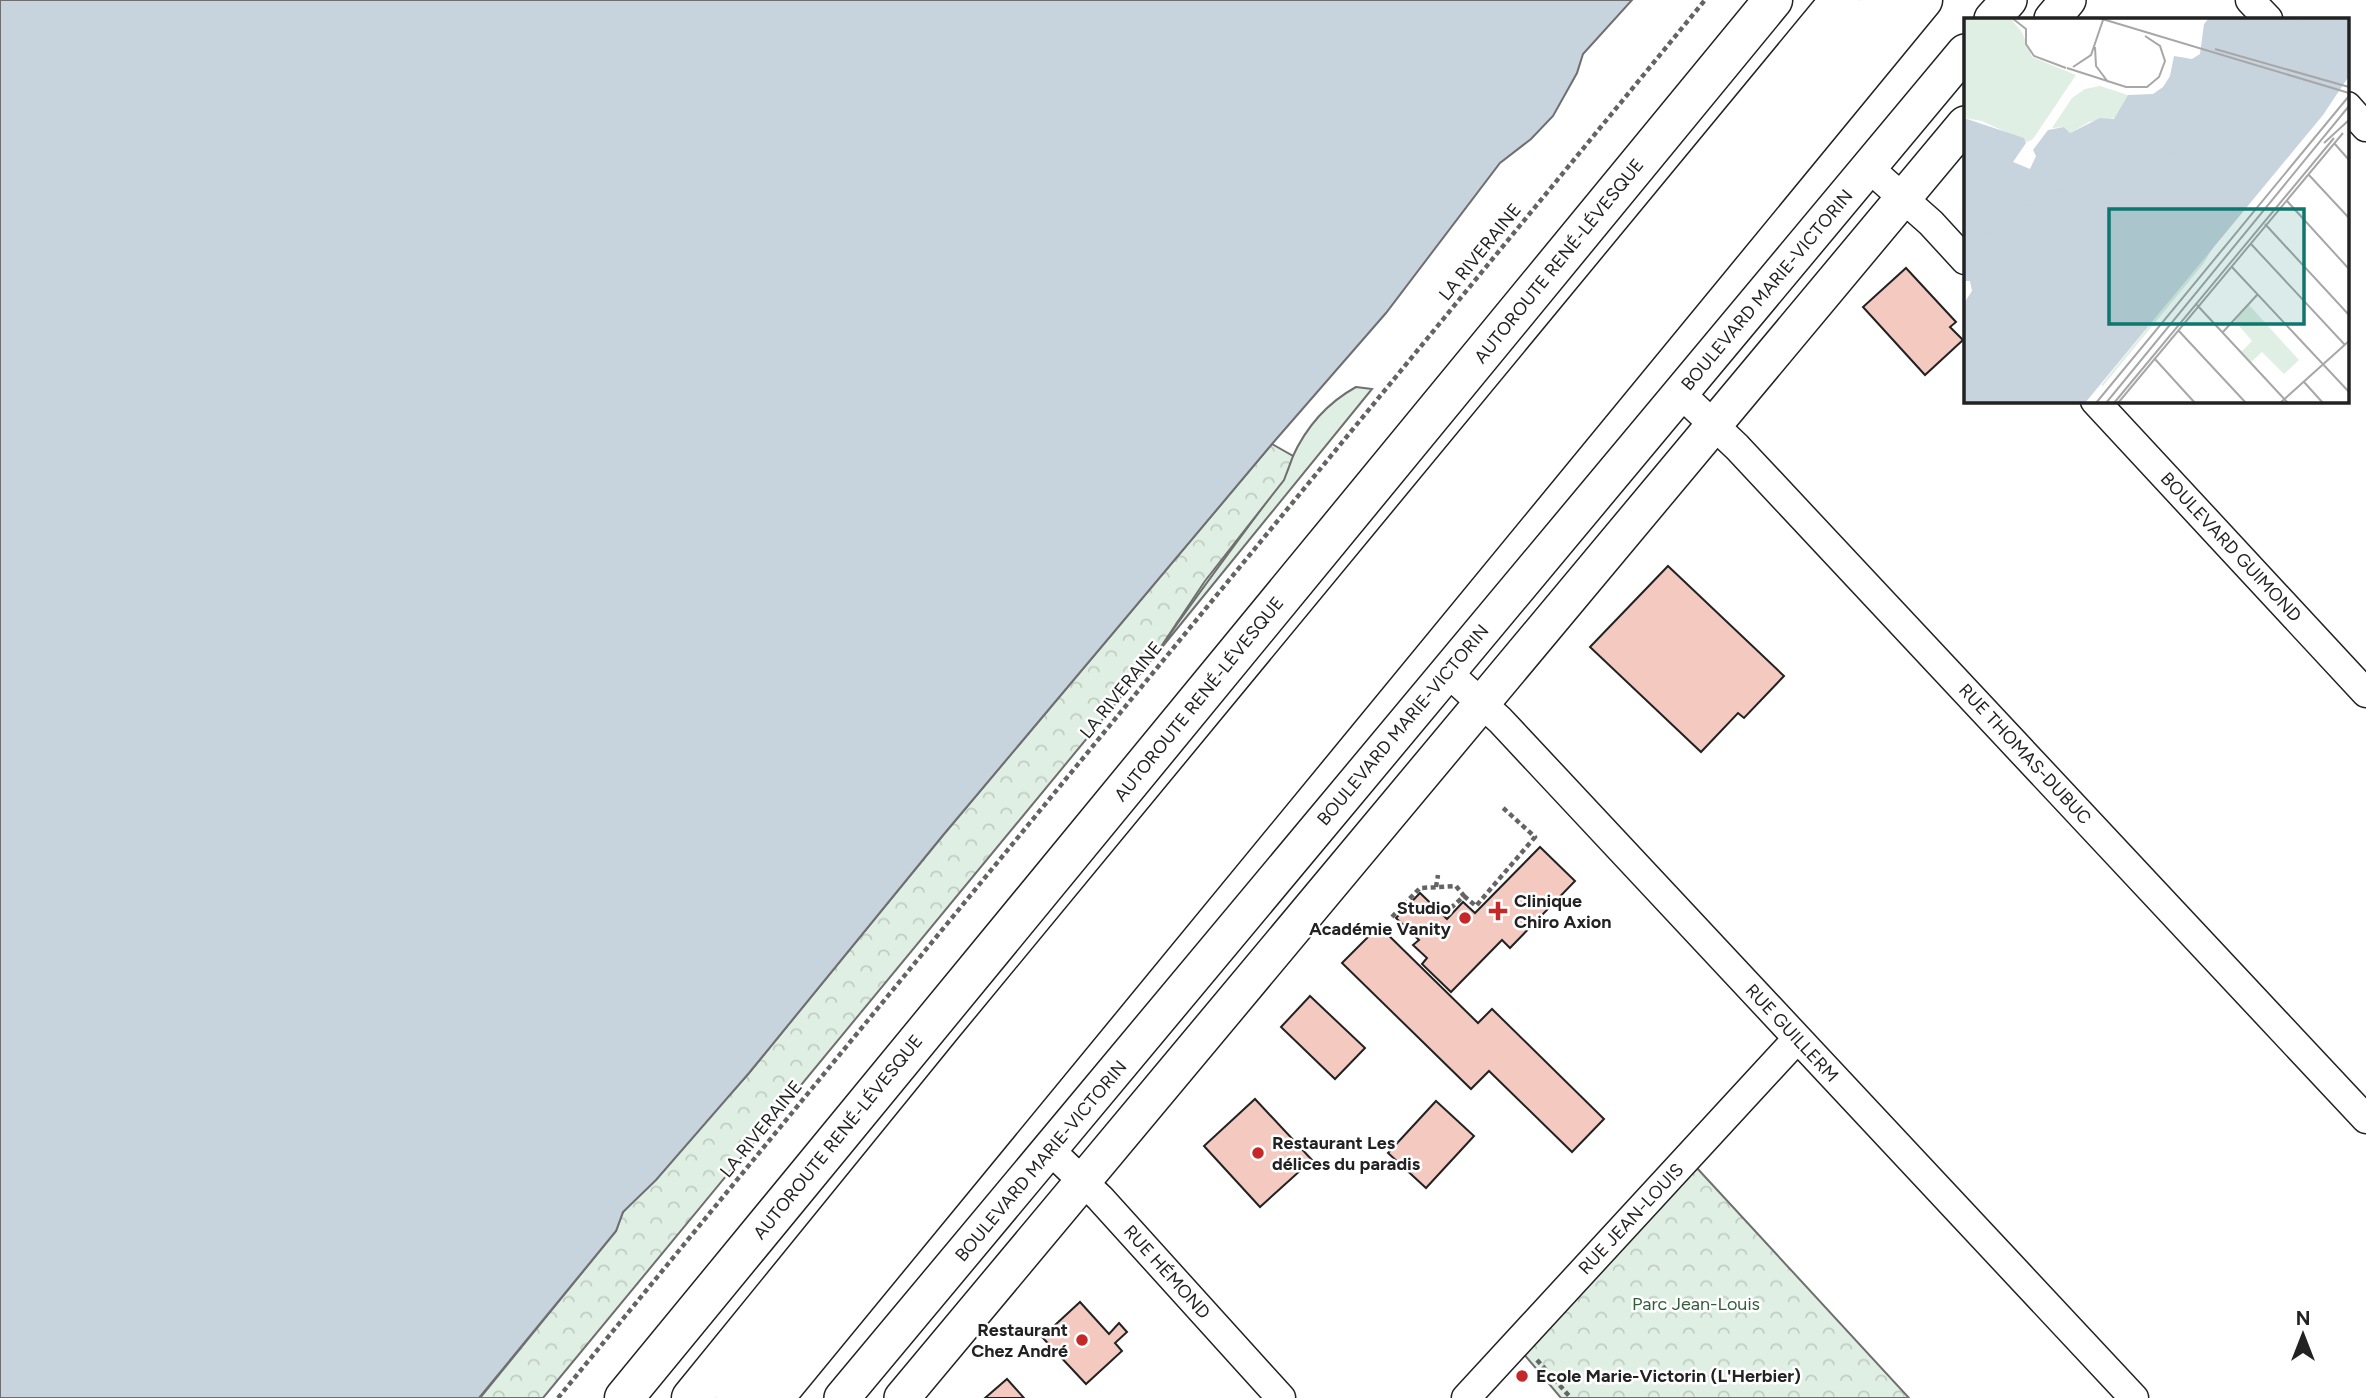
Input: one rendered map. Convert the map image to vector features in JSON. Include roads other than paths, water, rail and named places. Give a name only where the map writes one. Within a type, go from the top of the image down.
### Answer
[{"type":"highway","name":"AUTOROUTE RENÉ-LÉVESQUE","points":[[624,1398],[1773,0]]},
{"type":"highway","points":[[691,1398],[982,1040],[1840,0]]},
{"type":"highway","points":[[735,1398],[1884,0]]},
{"type":"highway","points":[[774,1398],[1923,0]]},
{"type":"street","points":[[1994,18],[2008,0]]},
{"type":"street","points":[[2053,18],[2068,0]]},
{"type":"street","points":[[2250,0],[2267,18]]},
{"type":"street","name":"BOULEVARD MARIE-VICTORIN","points":[[842,1398],[1964,53]]},
{"type":"street","points":[[2348,107],[2366,127]]},
{"type":"street","points":[[902,1398],[1964,125]]},
{"type":"street","points":[[1869,168],[1903,197],[1964,259]]},
{"type":"street","name":"RUE THOMAS-DUBUC","points":[[1680,393],[1715,424],[2366,1119]]},
{"type":"street","name":"BOULEVARD GUIMOND","points":[[2096,402],[2366,693]]},
{"type":"street","name":"RUE GUILLERM","points":[[1447,672],[1482,702],[2134,1398]]},
{"type":"street","name":"RUE JEAN-LOUIS","points":[[1466,1398],[1797,1039]]},
{"type":"street","name":"RUE HÉMOND","points":[[1050,1150],[1084,1182],[1281,1398]]},
{"type":"place","name":"Clinique Chiro Axion","points":[[1498,911]]},
{"type":"place","name":"Studio Académie Vanity","points":[[1465,918]]},
{"type":"place","name":"Restaurant Les délices du paradis","points":[[1258,1153]]},
{"type":"place","name":"Restaurant Chez André","points":[[1082,1340]]},
{"type":"place","name":"Ecole Marie-Victorin (L'Herbier)","points":[[1522,1376]]},
{"type":"park label","name":"Parc Jean-Louis","points":[[1696,1304]]}]
